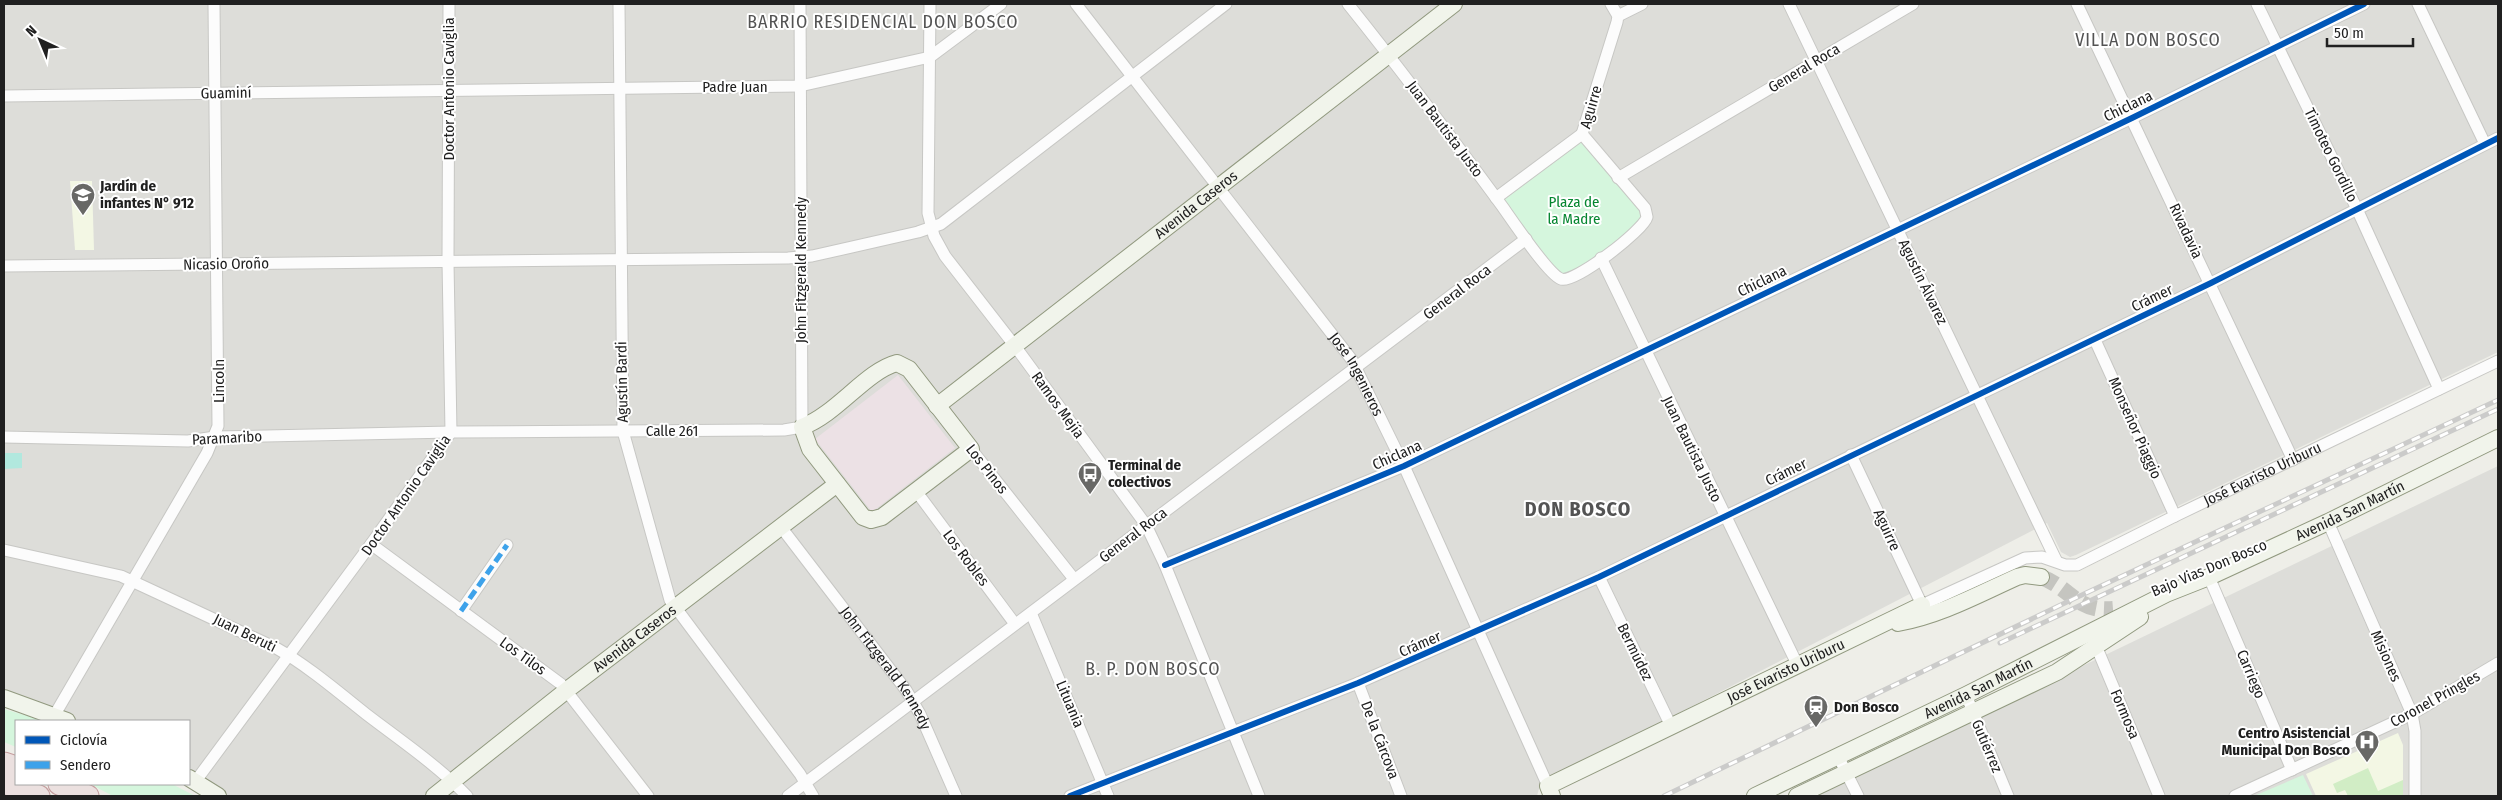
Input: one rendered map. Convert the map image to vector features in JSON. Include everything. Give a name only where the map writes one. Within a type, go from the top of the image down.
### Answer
[{"type":"highway","points":[[4,783],[39,796]]},
{"type":"highway","points":[[61,785],[88,796]]},
{"type":"street","name":"Lincoln","points":[[61,718],[134,580],[215,437],[219,409],[218,264],[213,93],[214,4]]},
{"type":"street","name":"Doctor Antonio Caviglia","points":[[192,780],[289,655],[451,432],[448,262],[449,4]]},
{"type":"street","name":"Agustín Bardi","points":[[619,4],[623,431],[666,592],[675,608],[806,783],[813,796]]},
{"type":"street","name":"John Fitzgerald Kennedy","points":[[800,4],[802,427],[810,449],[864,517],[871,520],[882,518],[916,491]]},
{"type":"street","name":"Ramos Mejía","points":[[930,4],[928,213],[931,228],[945,256],[1146,525],[1165,566],[1259,796]]},
{"type":"street","name":"Padre Juan","points":[[448,89],[800,86],[930,57],[1000,4]]},
{"type":"street","name":"José Ingenieros","points":[[1076,4],[1219,186],[1357,368],[1404,466],[1477,633],[1550,791]]},
{"type":"street","name":"Nicasio Oroño","points":[[4,266],[620,261],[801,257],[931,228],[952,217],[1226,4]]},
{"type":"street","name":"Juan Bautista Justo","points":[[1348,4],[1389,55],[1526,239],[1559,279],[1571,279],[1602,258],[1645,352],[1798,666]]},
{"type":"street","name":"Avenida Caseros","points":[[937,406],[1454,4]]},
{"type":"street","points":[[1611,4],[1618,16],[1642,4]]},
{"type":"street","name":"Agustín Álvarez","points":[[1790,4],[2043,537],[2056,560]]},
{"type":"street","name":"General Roca","points":[[1618,178],[1913,4]]},
{"type":"street","name":"Rivadavia","points":[[2077,4],[2211,283],[2293,460]]},
{"type":"street","name":"Timoteo Gordillo","points":[[2257,4],[2357,210],[2439,389]]},
{"type":"street","name":"Chiclana","points":[[1165,566],[1404,466],[2132,118],[2364,4]]},
{"type":"street","points":[[2418,4],[2485,144]]},
{"type":"street","name":"Aguirre","points":[[1602,258],[1646,222],[1647,217],[1645,208],[1582,134],[1618,16]]},
{"type":"street","name":"Guaminí","points":[[4,96],[448,89]]},
{"type":"street","points":[[1496,198],[1582,134]]},
{"type":"street","name":"Crámer","points":[[1070,796],[1358,683],[1477,633],[1599,577],[1724,515],[2095,340],[2498,138]]},
{"type":"street","name":"General Roca","points":[[788,796],[1526,239]]},
{"type":"street","name":"Monseñor Piaggio","points":[[2095,340],[2175,516]]},
{"type":"street","name":"José Evaristo Uriburu","points":[[2025,558],[2042,557],[2056,560],[2065,565],[2076,565],[2498,361]]},
{"type":"street","name":"Los Pinos","points":[[802,427],[822,418],[883,369],[897,363],[909,369],[1074,580]]},
{"type":"street","name":"Calle 261","points":[[451,432],[784,430],[802,427]]},
{"type":"street","name":"Paramaribo","points":[[4,437],[188,441],[215,437],[451,432]]},
{"type":"street","name":"Avenida San Martín","points":[[1754,796],[1966,695],[2093,639],[2205,579],[2328,522],[2498,438]]},
{"type":"street","points":[[916,491],[971,449]]},
{"type":"street","name":"Aguirre","points":[[1851,455],[1922,605]]},
{"type":"street","name":"Avenida Caseros","points":[[434,796],[567,690],[837,484]]},
{"type":"street","name":"Los Robles","points":[[916,491],[1015,624]]},
{"type":"street","name":"Misiones","points":[[2328,522],[2412,714],[2415,731],[2415,796]]},
{"type":"street","name":"John Fitzgerald Kennedy","points":[[781,527],[913,702],[956,796]]},
{"type":"street","name":"Bajo Vias Don Bosco","points":[[2113,608],[2238,552],[2306,532]]},
{"type":"street","name":"José Evaristo Uriburu","points":[[1550,791],[1671,726],[1922,605],[2025,558],[2036,549],[2043,537]]},
{"type":"street","name":"Los Tilos","points":[[371,544],[567,690],[648,796]]},
{"type":"street","points":[[461,611],[507,545]]},
{"type":"street","name":"Juan Beruti","points":[[4,550],[134,580],[289,655],[453,782],[467,796]]},
{"type":"street","points":[[1880,626],[1924,618],[1949,609],[2017,577],[2025,575],[2041,577]]},
{"type":"street","name":"Bermúdez","points":[[1599,577],[1671,726]]},
{"type":"street","name":"Carriego","points":[[2205,579],[2292,770]]},
{"type":"street","name":"Lituania","points":[[1030,612],[1108,796]]},
{"type":"street","name":"Avenida San Martín","points":[[1797,796],[2057,672],[2093,639]]},
{"type":"street","name":"Formosa","points":[[2093,639],[2159,796]]},
{"type":"street","name":"Coronel Pringles","points":[[2235,796],[2412,714],[2498,663]]},
{"type":"street","name":"De la Cárcova","points":[[1358,683],[1401,796]]},
{"type":"street","name":"Gutiérrez","points":[[1966,695],[2008,796]]},
{"type":"street","points":[[4,698],[61,718]]},
{"type":"street","points":[[1838,756],[1858,796]]},
{"type":"street","points":[[192,780],[218,796]]},
{"type":"shaded area","points":[[4,4],[2498,4],[2498,352],[2076,555],[2070,557],[2061,552],[2047,523],[1540,785],[1537,796],[227,796],[190,774],[190,720],[74,720],[52,710],[4,695]]},
{"type":"shaded area","name":"Jardín de infantes N° 912","points":[[70,181],[92,181],[94,250],[75,250]]},
{"type":"shaded area","points":[[898,375],[955,448],[872,512],[815,439]]},
{"type":"shaded area","points":[[4,453],[22,453],[22,468],[4,469]]},
{"type":"shaded area","points":[[2498,466],[2498,796],[1812,796]]},
{"type":"shaded area","name":"Centro Asistencial Municipal Don Bosco","points":[[2398,733],[2403,745],[2403,796],[2316,796],[2306,774]]},
{"type":"green space","name":"Plaza de la Madre","points":[[1582,134],[1645,208],[1646,222],[1565,280],[1496,198]]},
{"type":"green space","points":[[4,709],[41,720],[15,720],[15,747],[4,742]]},
{"type":"green space","points":[[2368,768],[2378,791],[2403,780],[2403,796],[2348,796],[2345,790],[2337,793],[2333,784]]},
{"type":"green space","points":[[2303,775],[2313,796],[2254,796]]},
{"type":"green space","points":[[92,785],[174,785],[195,796],[113,796]]},
{"type":"tunnel","points":[[2041,577],[2090,607],[2113,609]]},
{"type":"railway","points":[[1664,796],[2069,601],[2498,400]]},
{"type":"railway","points":[[2000,643],[2498,409]]},
{"type":"marked path","points":[[461,611],[507,545]]},
{"type":"cycle path","points":[[1165,565],[1404,466],[2132,118],[2364,4]]},
{"type":"cycle path","points":[[1070,796],[1358,683],[1599,577],[2211,283],[2498,138]]},
{"type":"place","name":"Jardín de infantes N° 912","points":[[83,216]]},
{"type":"place","name":"Terminal de colectivos","points":[[1090,495]]},
{"type":"place","name":"Don Bosco","points":[[1816,728]]},
{"type":"place","name":"Centro Asistencial Municipal Don Bosco","points":[[2367,763]]},
{"type":"district","name":"BARRIO RESIDENCIAL DON BOSCO","points":[[883,22]]},
{"type":"district","name":"VILLA DON BOSCO","points":[[2148,40]]},
{"type":"district","name":"DON BOSCO","points":[[1578,509]]},
{"type":"district","name":"B. P. DON BOSCO","points":[[1153,669]]}]
